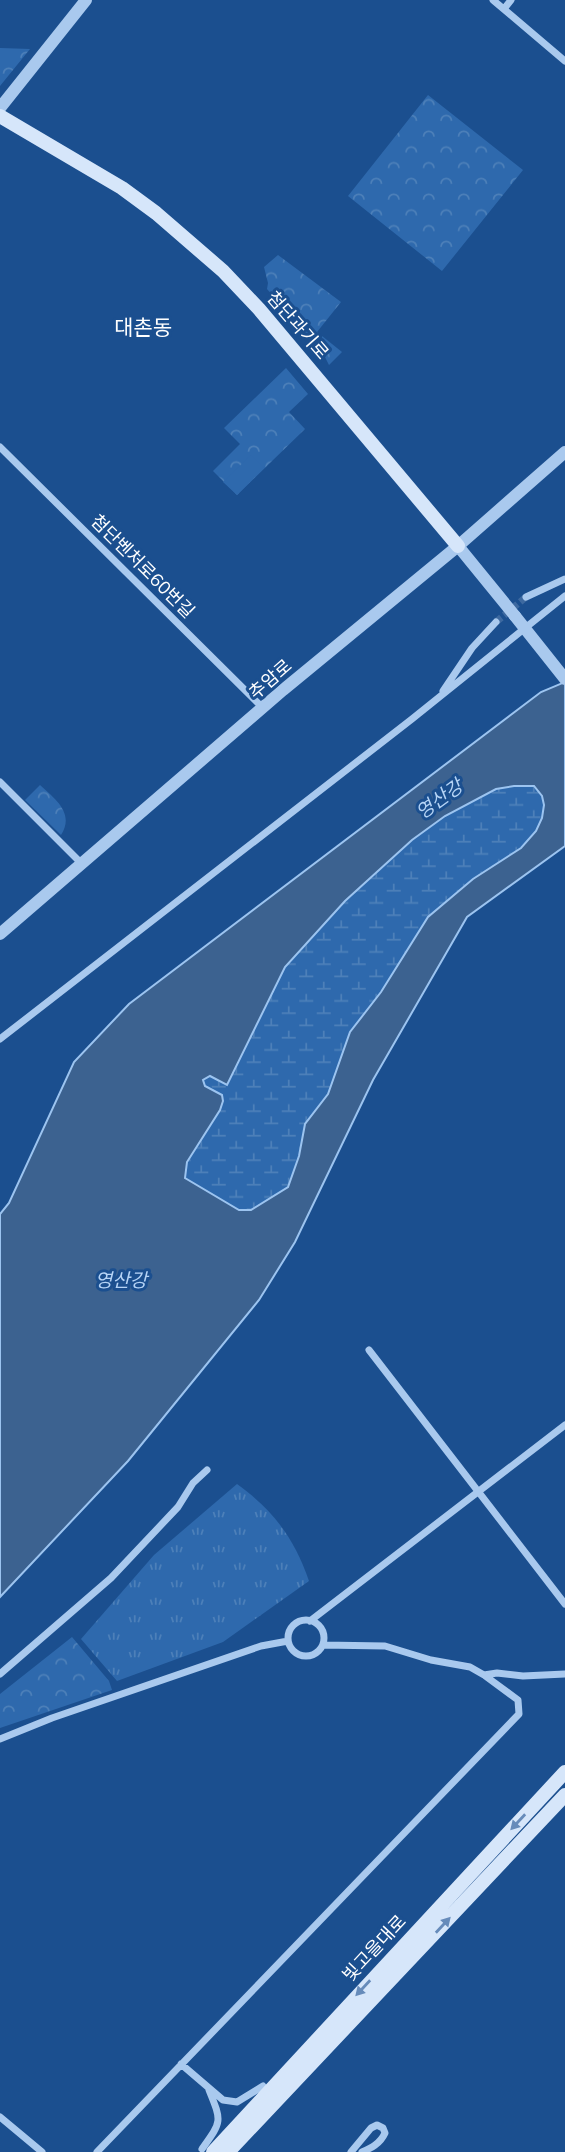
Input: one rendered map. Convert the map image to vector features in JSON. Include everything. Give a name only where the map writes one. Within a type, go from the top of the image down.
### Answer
[{"type":"main road","name":"첨단과기로","points":[[0,116],[96,170],[122,188],[156,213],[223,271],[266,317],[458,545]]},
{"type":"main road","name":"빛고을대로","points":[[228,2152],[325,2048],[349,2015],[565,1772]]},
{"type":"main road","name":"빛고을대로","points":[[205,2151],[349,2015],[565,1795]]},
{"type":"main road","points":[[205,2151],[311,2037],[349,2015]]},
{"type":"main road","points":[[241,2152],[330,2052],[349,2015]]},
{"type":"street","points":[[0,108],[86,0]]},
{"type":"street","points":[[492,0],[565,61]]},
{"type":"street","points":[[504,9],[511,0]]},
{"type":"street","name":"첨단벤처로60번길","points":[[0,447],[264,708]]},
{"type":"street","name":"추암로","points":[[0,934],[565,452]]},
{"type":"street","name":"첨단과기로","points":[[458,545],[565,679]]},
{"type":"street","points":[[526,597],[565,579]]},
{"type":"street","points":[[0,1039],[565,596]]},
{"type":"street","points":[[428,706],[496,622]]},
{"type":"street","points":[[0,782],[83,864]]},
{"type":"street","points":[[369,1350],[565,1604]]},
{"type":"street","points":[[310,1621],[565,1425]]},
{"type":"street","points":[[0,1674],[111,1578],[166,1521],[193,1483],[207,1470]]},
{"type":"street","points":[[304,1620],[310,1621],[323,1633],[323,1645],[315,1654],[303,1656],[293,1651],[288,1641],[290,1629],[304,1620]]},
{"type":"street","points":[[0,1739],[52,1718],[261,1646],[288,1641]]},
{"type":"street","points":[[97,2152],[519,1714],[518,1700],[470,1667],[431,1660],[385,1646],[323,1645]]},
{"type":"street","points":[[484,1675],[565,1674]]},
{"type":"street","points":[[181,2064],[223,2100],[237,2102],[263,2086]]},
{"type":"street","points":[[205,2151],[217,2129],[220,2116],[209,2090]]},
{"type":"street","points":[[0,2117],[42,2152]]},
{"type":"street","points":[[351,2152],[371,2128],[377,2125],[383,2128],[383,2138],[372,2148],[362,2152]]},
{"type":"green space","points":[[0,48],[30,49],[0,86]]},
{"type":"green space","points":[[428,95],[523,170],[442,271],[348,196]]},
{"type":"green space","points":[[278,255],[341,302],[317,332],[342,352],[329,365],[324,355],[267,289],[264,267]]},
{"type":"green space","points":[[286,368],[308,394],[289,412],[305,429],[237,495],[213,471],[240,444],[224,428]]},
{"type":"green space","points":[[251,455],[264,468],[237,495],[223,482]]},
{"type":"green space","points":[[40,785],[57,801],[64,813],[66,820],[61,835],[25,800]]},
{"type":"green space","points":[[534,786],[542,796],[542,818],[536,831],[521,848],[473,879],[428,917],[381,992],[350,1032],[328,1094],[305,1124],[299,1156],[288,1187],[252,1210],[239,1210],[185,1178],[187,1162],[220,1110],[222,1095],[205,1086],[203,1080],[210,1076],[227,1085],[285,967],[345,901],[412,840],[445,816],[496,789]]},
{"type":"green space","points":[[237,1484],[262,1504],[281,1526],[297,1552],[309,1581],[223,1642],[117,1681],[81,1639],[154,1555]]},
{"type":"green space","points":[[72,1637],[109,1681],[112,1690],[0,1728],[0,1694]]},
{"type":"water","name":"영산강","points":[[565,682],[565,846],[467,917],[373,1080],[295,1242],[259,1300],[128,1461],[0,1597],[0,1214],[9,1203],[74,1062],[129,1004],[541,692]],"holes":[[[534,786],[542,796],[544,805],[536,831],[521,848],[473,879],[428,917],[381,992],[350,1032],[328,1094],[305,1124],[299,1156],[288,1187],[251,1210],[239,1210],[185,1178],[187,1162],[223,1101],[222,1095],[205,1086],[203,1080],[210,1076],[227,1085],[285,967],[345,901],[412,840],[445,816],[496,789]]]},
{"type":"tunnel","points":[[496,622],[526,597]]},
{"type":"district","name":"대촌동","points":[[143,327]]}]
